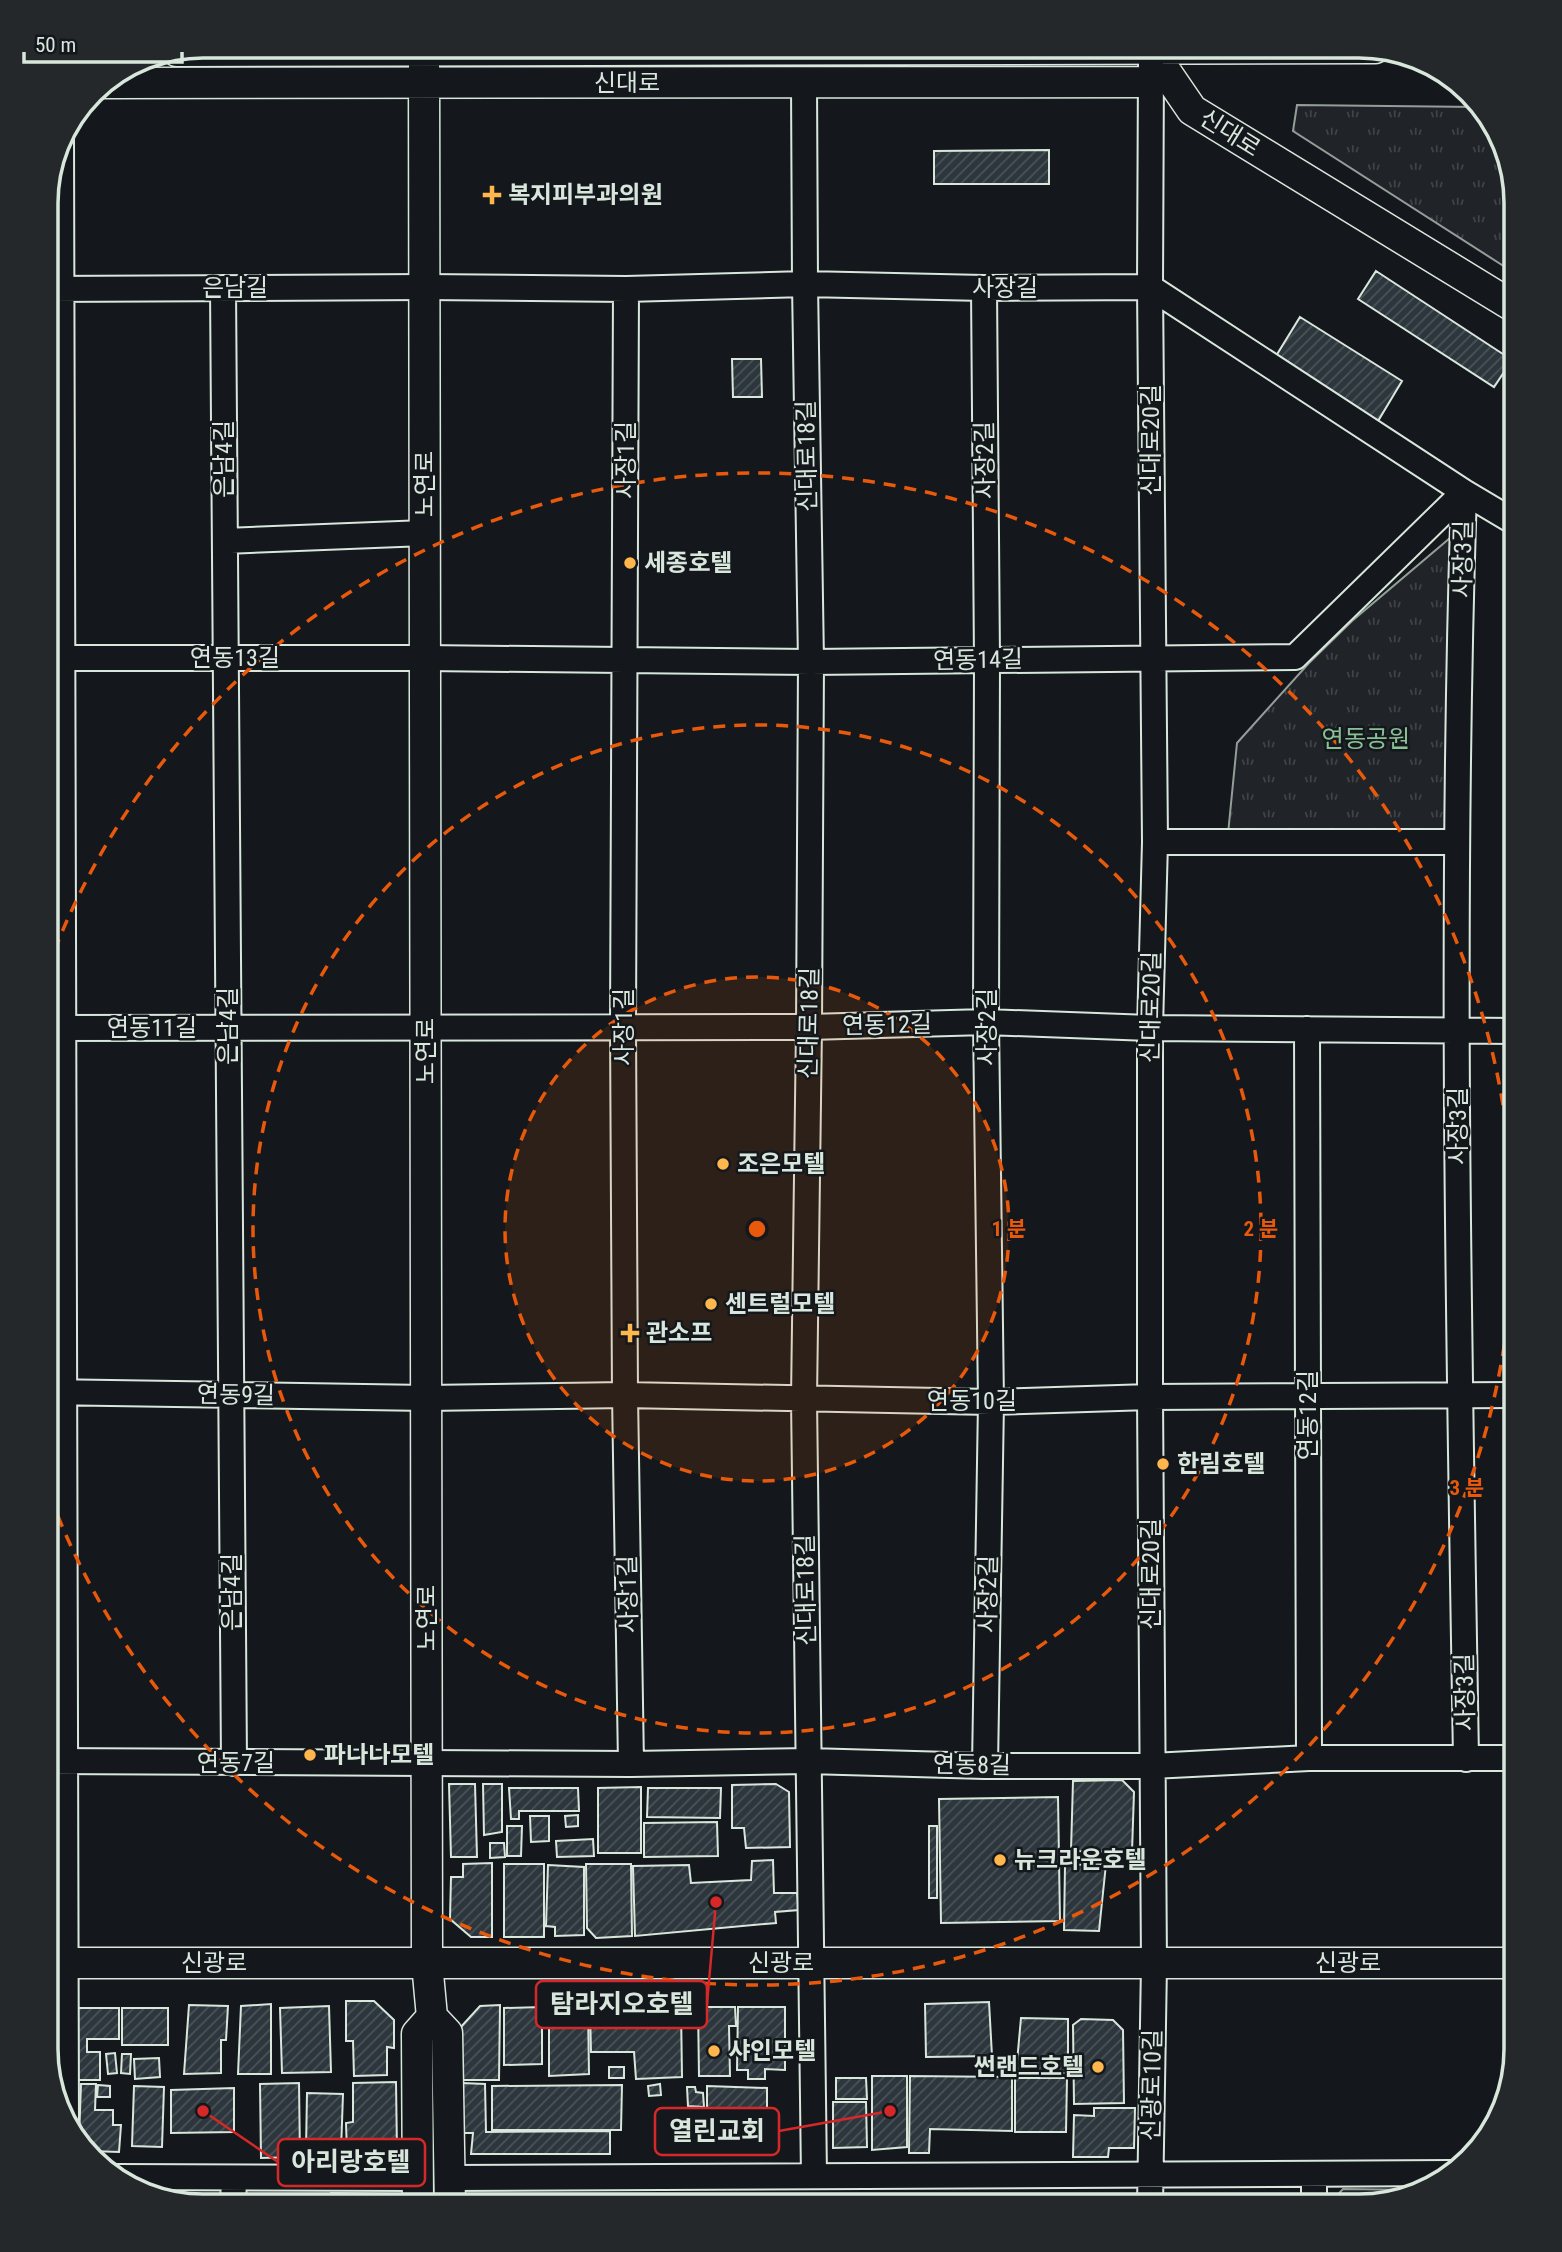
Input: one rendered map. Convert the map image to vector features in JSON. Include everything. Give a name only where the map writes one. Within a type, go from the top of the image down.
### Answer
[{"type":"main road","name":"노연로","points":[[424,58],[428,1963],[432,2017],[447,2033],[450,2192]]},
{"type":"main road","name":"신대로","points":[[1158,58],[1192,110],[1504,300]]},
{"type":"main road","name":"신대로","points":[[121,83],[424,85],[1151,82]]},
{"type":"main road","name":"신광로","points":[[58,1963],[1504,1963]]},
{"type":"main road","points":[[418,2192],[417,2034],[432,2017]]},
{"type":"street","name":"신대로20길","points":[[1151,58],[1150,288],[1155,842],[1150,1028],[1150,1396],[1154,1964]]},
{"type":"street","name":"신대로18길","points":[[804,82],[811,662],[804,1399],[814,2176]]},
{"type":"street","name":"사장길","points":[[425,287],[626,289],[805,284],[1150,288]]},
{"type":"street","name":"은남길","points":[[58,289],[425,287]]},
{"type":"street","name":"은남4길","points":[[223,288],[234,1763]]},
{"type":"street","name":"사장2길","points":[[984,288],[988,660],[986,1022],[991,1402],[985,1766]]},
{"type":"street","points":[[1150,288],[1504,515]]},
{"type":"street","name":"사장1길","points":[[626,289],[623,1026],[631,1765]]},
{"type":"street","name":"연동14길","points":[[425,658],[811,662],[1295,657],[1464,492]]},
{"type":"street","name":"사장3길","points":[[1464,492],[1457,842],[1457,1030],[1466,1759]]},
{"type":"street","points":[[225,541],[425,533]]},
{"type":"street","name":"연동13길","points":[[58,658],[425,658]]},
{"type":"street","points":[[1155,842],[1457,842]]},
{"type":"street","name":"연동12길","points":[[426,1028],[809,1027],[986,1022],[1150,1028],[1504,1031]]},
{"type":"street","name":"연동11길","points":[[58,1028],[426,1028]]},
{"type":"street","name":"연동12길","points":[[1307,1029],[1309,1758]]},
{"type":"street","name":"연동9길","points":[[58,1392],[427,1398]]},
{"type":"street","name":"연동10길","points":[[427,1398],[625,1395],[991,1402],[1150,1396],[1504,1395]]},
{"type":"street","name":"연동8길","points":[[427,1765],[631,1765],[808,1761],[985,1766],[1152,1766],[1309,1758],[1504,1758]]},
{"type":"street","name":"연동7길","points":[[58,1762],[427,1765]]},
{"type":"street","name":"신광로10길","points":[[1150,2194],[1154,1964]]},
{"type":"street","points":[[58,1995],[64,2089]]},
{"type":"street","points":[[450,2192],[814,2176],[1435,2173]]},
{"type":"street","points":[[1314,2174],[1314,2194]]},
{"type":"street","points":[[135,2177],[234,2178],[418,2192]]},
{"type":"street","points":[[233,2194],[234,2178]]},
{"type":"green space","points":[[1297,105],[1468,107],[1485,130],[1499,165],[1504,202],[1504,266],[1293,131]]},
{"type":"green space","name":"연동공원","points":[[1463,527],[1457,832],[1228,834],[1237,743],[1309,663],[1352,621]]},
{"type":"green space","points":[[1343,2189],[1394,2190],[1378,2193],[1338,2194]]},
{"type":"building","points":[[1049,150],[1049,184],[934,184],[934,151]]},
{"type":"building","points":[[1376,271],[1504,355],[1504,372],[1494,387],[1358,299]]},
{"type":"building","points":[[1300,317],[1402,381],[1378,421],[1276,356]]},
{"type":"building","points":[[732,359],[761,359],[762,397],[733,397]]},
{"type":"building","points":[[1122,1780],[1134,1792],[1132,1852],[1071,1851],[1073,1781]]},
{"type":"building","points":[[449,1784],[475,1784],[477,1857],[451,1857]]},
{"type":"building","points":[[483,1784],[502,1784],[502,1832],[484,1835]]},
{"type":"building","points":[[776,1784],[789,1792],[790,1847],[746,1848],[744,1828],[732,1828],[732,1785]]},
{"type":"building","points":[[641,1787],[641,1853],[598,1853],[598,1788]]},
{"type":"building","points":[[509,1788],[578,1788],[579,1811],[519,1811],[519,1819],[511,1819]]},
{"type":"building","points":[[648,1788],[721,1788],[720,1818],[647,1817]]},
{"type":"building","name":"뉴크라운호텔","points":[[1058,1797],[1060,1921],[941,1923],[939,1799]]},
{"type":"building","points":[[578,1815],[578,1826],[566,1827],[565,1816]]},
{"type":"building","points":[[530,1816],[549,1816],[549,1841],[531,1842]]},
{"type":"building","points":[[717,1822],[718,1856],[644,1857],[644,1823]]},
{"type":"building","points":[[507,1826],[522,1826],[521,1856],[507,1856]]},
{"type":"building","points":[[929,1826],[937,1826],[937,1898],[929,1898]]},
{"type":"building","points":[[593,1839],[594,1856],[557,1857],[556,1841]]},
{"type":"building","points":[[490,1843],[504,1843],[505,1857],[490,1858]]},
{"type":"building","points":[[773,1860],[774,1893],[797,1893],[799,1910],[775,1912],[776,1923],[635,1936],[633,1866],[689,1865],[691,1883],[751,1880],[752,1861]]},
{"type":"building","points":[[492,1863],[492,1937],[471,1937],[450,1919],[451,1877],[463,1877],[463,1864]]},
{"type":"building","points":[[504,1864],[544,1864],[544,1937],[504,1937]]},
{"type":"building","points":[[586,1864],[631,1864],[632,1936],[596,1938],[587,1928]]},
{"type":"building","points":[[1106,1864],[1099,1931],[1064,1930],[1065,1865]]},
{"type":"building","points":[[548,1865],[584,1867],[584,1935],[555,1936],[555,1927],[546,1926]]},
{"type":"building","points":[[346,2001],[374,2001],[394,2020],[394,2048],[387,2047],[387,2075],[354,2076],[353,2041],[346,2041]]},
{"type":"building","points":[[989,2002],[992,2056],[926,2057],[925,2004]]},
{"type":"building","points":[[271,2004],[271,2074],[238,2074],[241,2006]]},
{"type":"building","points":[[189,2005],[228,2006],[226,2040],[221,2040],[221,2073],[184,2074]]},
{"type":"building","points":[[500,2005],[499,2080],[461,2080],[460,2028],[480,2006]]},
{"type":"building","points":[[329,2006],[331,2072],[282,2073],[280,2008]]},
{"type":"building","points":[[542,2007],[542,2064],[504,2065],[504,2008]]},
{"type":"building","name":"샤인모텔","points":[[698,2007],[735,2007],[736,2026],[729,2026],[730,2076],[699,2076]]},
{"type":"building","points":[[738,2007],[785,2007],[785,2070],[765,2069],[765,2079],[748,2079],[748,2070],[737,2070]]},
{"type":"building","points":[[68,2008],[119,2008],[119,2039],[87,2039],[87,2052],[100,2052],[100,2080],[68,2080]]},
{"type":"building","points":[[122,2008],[168,2008],[168,2045],[122,2045]]},
{"type":"building","points":[[549,2008],[588,2009],[589,2074],[549,2076]]},
{"type":"building","points":[[590,2009],[681,2009],[682,2077],[636,2079],[634,2052],[591,2052]]},
{"type":"building","points":[[1021,2018],[1068,2019],[1068,2073],[1016,2073]]},
{"type":"building","name":"썬랜드호텔","points":[[1081,2019],[1113,2020],[1123,2030],[1124,2103],[1074,2104],[1073,2025]]},
{"type":"building","points":[[115,2053],[117,2073],[108,2074],[106,2054]]},
{"type":"building","points":[[122,2054],[131,2054],[130,2074],[121,2073]]},
{"type":"building","points":[[159,2058],[160,2077],[135,2079],[134,2059]]},
{"type":"building","points":[[609,2067],[624,2067],[624,2078],[609,2078]]},
{"type":"building","points":[[872,2076],[907,2076],[907,2147],[872,2150]]},
{"type":"building","points":[[910,2076],[1012,2077],[1012,2131],[930,2129],[929,2153],[909,2153]]},
{"type":"building","points":[[836,2078],[866,2078],[867,2099],[836,2099]]},
{"type":"building","points":[[1015,2078],[1067,2078],[1066,2132],[1015,2132]]},
{"type":"building","points":[[396,2082],[397,2152],[347,2153],[346,2123],[353,2122],[353,2083]]},
{"type":"building","points":[[299,2083],[300,2157],[261,2158],[260,2084]]},
{"type":"building","points":[[462,2083],[485,2084],[486,2132],[610,2131],[610,2154],[471,2154],[473,2133],[462,2133]]},
{"type":"building","points":[[81,2084],[96,2084],[95,2110],[113,2110],[113,2125],[121,2125],[119,2152],[99,2151],[80,2126]]},
{"type":"building","points":[[660,2084],[661,2095],[649,2096],[648,2086]]},
{"type":"building","points":[[98,2085],[110,2086],[110,2097],[97,2097]]},
{"type":"building","points":[[622,2085],[621,2130],[492,2130],[492,2086]]},
{"type":"building","points":[[134,2086],[164,2087],[162,2147],[132,2146]]},
{"type":"building","points":[[707,2086],[767,2088],[767,2111],[707,2110]]},
{"type":"building","points":[[687,2087],[695,2087],[696,2092],[703,2093],[704,2107],[688,2106]]},
{"type":"building","points":[[234,2088],[234,2132],[171,2133],[171,2090]]},
{"type":"building","points":[[307,2093],[343,2094],[341,2151],[306,2150]]},
{"type":"building","points":[[833,2102],[866,2102],[867,2147],[833,2148]]},
{"type":"building","points":[[1094,2108],[1135,2108],[1134,2148],[1109,2148],[1108,2157],[1073,2157],[1074,2115],[1094,2116]]},
{"type":"place","name":"복지피부과의원","points":[[492,195]]},
{"type":"place","name":"세종호텔","points":[[630,563]]},
{"type":"place","name":"조은모텔","points":[[723,1164]]},
{"type":"place","name":"센트럴모텔","points":[[711,1304]]},
{"type":"place","name":"관소프","points":[[630,1333]]},
{"type":"place","name":"한림호텔","points":[[1163,1464]]},
{"type":"place","name":"파나나모텔","points":[[310,1755]]},
{"type":"place","name":"뉴크라운호텔","points":[[1000,1860]]},
{"type":"place","name":"탐라지오호텔","points":[[716,1902]]},
{"type":"place","name":"샤인모텔","points":[[714,2051]]},
{"type":"place","name":"썬랜드호텔","points":[[1098,2067]]},
{"type":"place","name":"아리랑호텔","points":[[203,2111]]},
{"type":"place","name":"열린교회","points":[[890,2111]]}]
